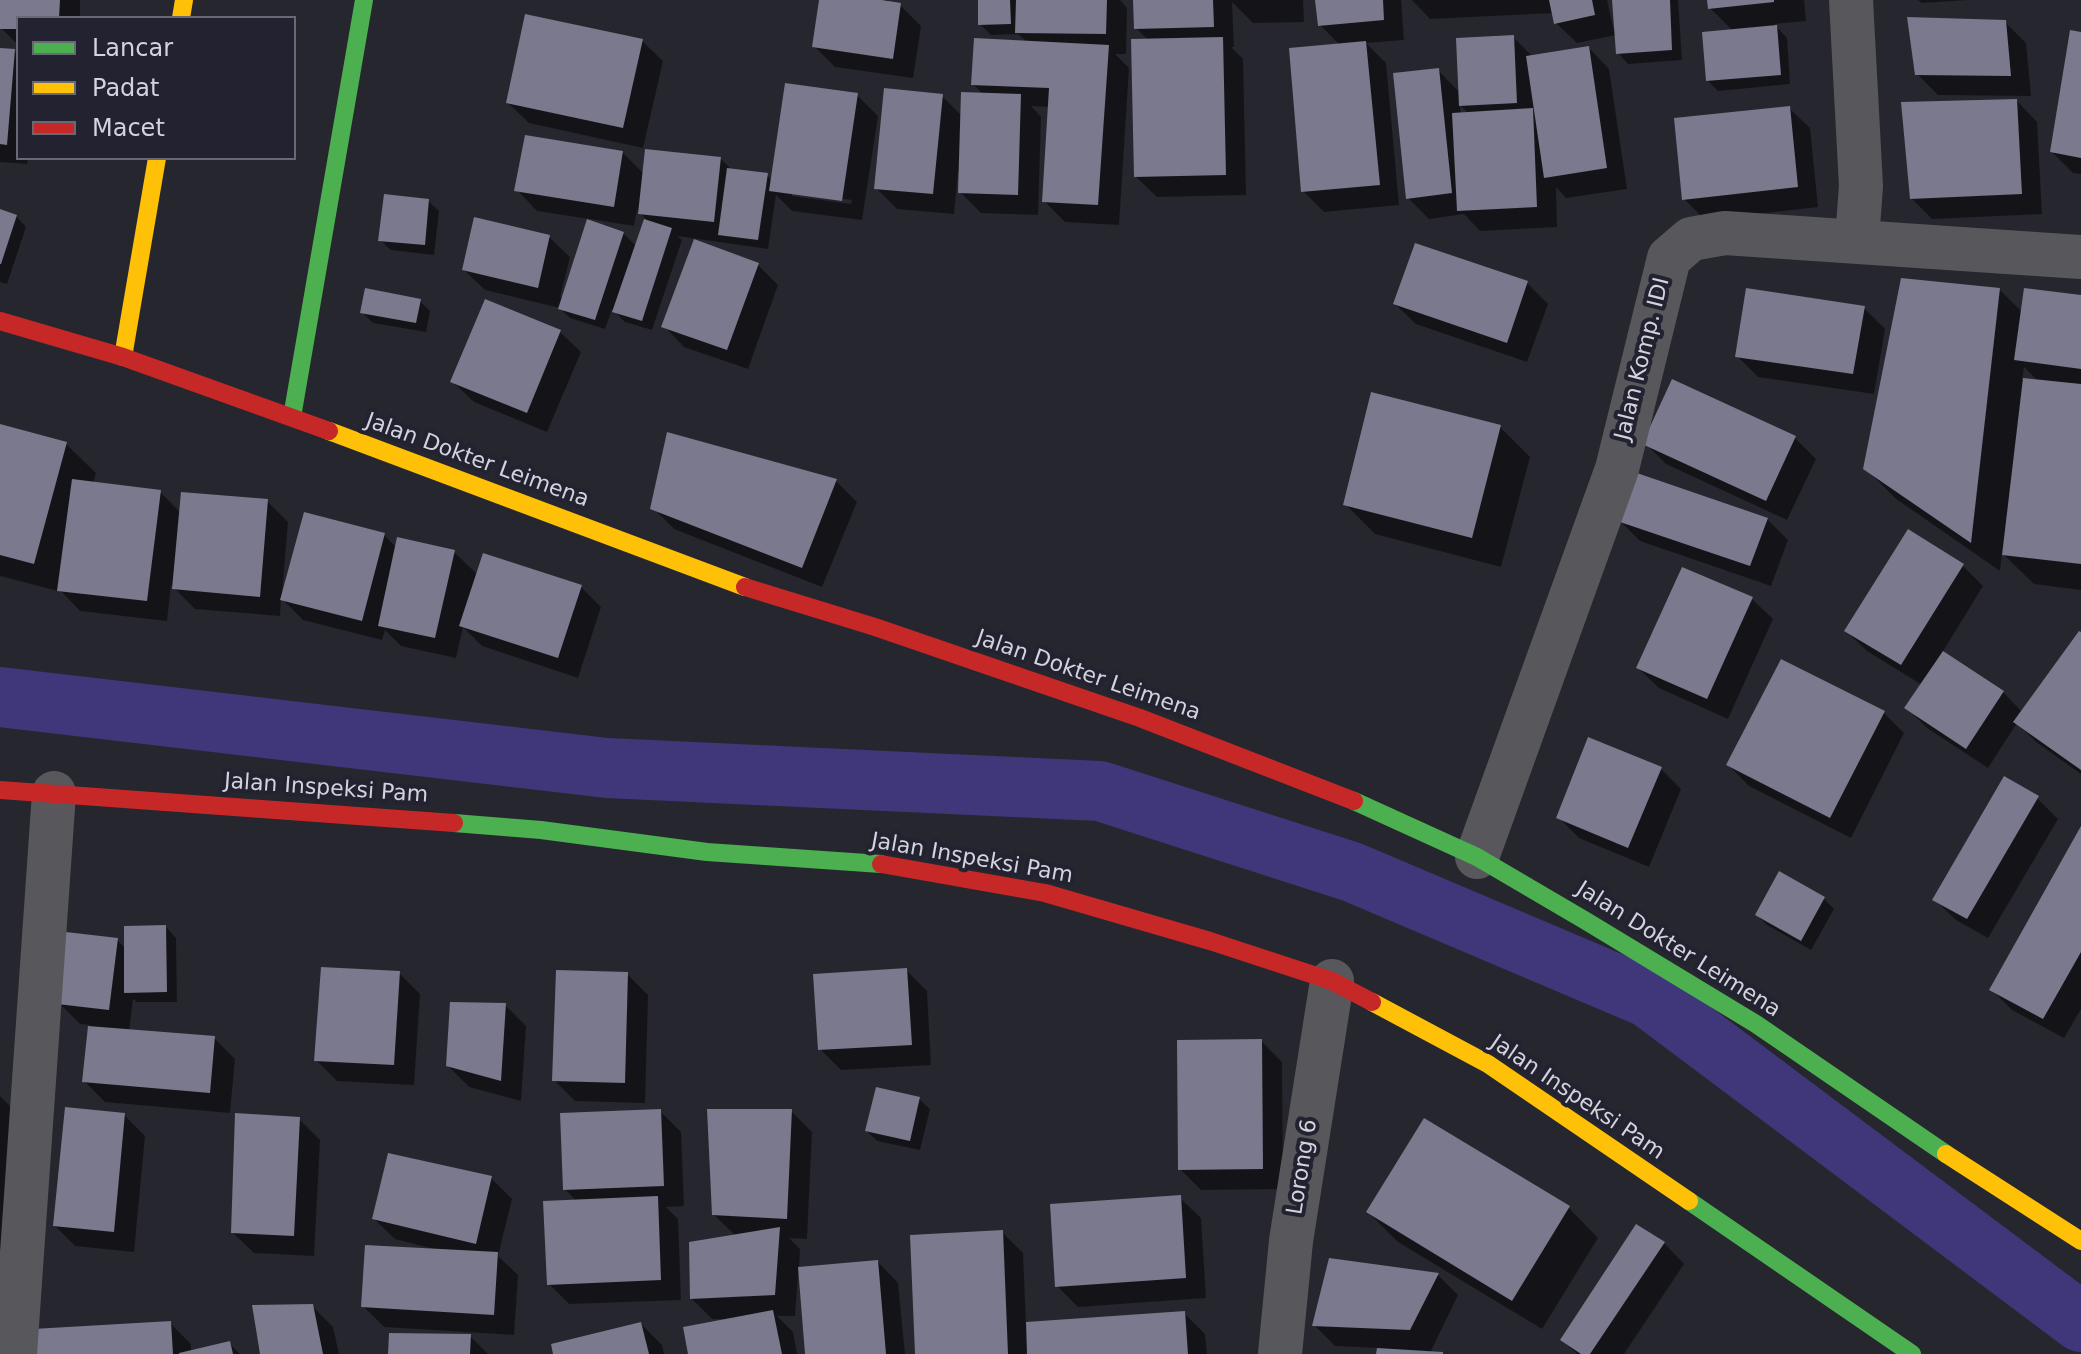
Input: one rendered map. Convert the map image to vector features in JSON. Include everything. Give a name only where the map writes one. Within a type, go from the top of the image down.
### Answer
[{"type":"main road","points":[[292,417],[364,0]]},
{"type":"main road","points":[[123,357],[157,160]]},
{"type":"main road","name":"Jalan Dokter Leimena","points":[[0,321],[123,357],[292,417],[747,588],[875,627],[1140,718],[1335,792],[1477,857],[1756,1024],[2006,1195],[2081,1241]]},
{"type":"main road","name":"Jalan Inspeksi Pam","points":[[0,790],[541,830],[707,852],[893,865],[1045,893],[1210,941],[1332,981],[1488,1064],[1912,1354]]},
{"type":"street","points":[[1851,0],[1861,186],[1857,240]]},
{"type":"street","name":"Jalan Komp. IDI","points":[[1477,857],[1617,469],[1658,291],[1669,258],[1691,239],[1725,233],[2081,257]]},
{"type":"street","points":[[15,1354],[54,793]]},
{"type":"street","name":"Lorong 6","points":[[1280,1354],[1291,1241],[1332,981]]},
{"type":"building","points":[[0,0],[60,0],[59,16],[16,16],[16,29],[0,29]]},
{"type":"building","points":[[819,0],[901,3],[893,59],[812,47]]},
{"type":"building","points":[[978,0],[1010,0],[1011,24],[978,25]]},
{"type":"building","points":[[1016,0],[1107,0],[1106,34],[1015,33]]},
{"type":"building","points":[[1133,0],[1213,0],[1214,27],[1134,29]]},
{"type":"building","points":[[1315,0],[1383,0],[1384,20],[1318,26]]},
{"type":"building","points":[[1549,0],[1592,0],[1595,15],[1554,24]]},
{"type":"building","points":[[1612,0],[1670,0],[1672,50],[1616,54]]},
{"type":"building","points":[[1707,0],[1774,0],[1774,2],[1708,9]]},
{"type":"building","points":[[525,14],[643,39],[623,128],[506,103]]},
{"type":"building","points":[[1907,17],[2006,20],[2011,76],[1915,75]]},
{"type":"building","points":[[1777,25],[1781,75],[1706,81],[1702,32]]},
{"type":"building","points":[[2070,30],[2081,32],[2081,158],[2050,152]]},
{"type":"building","points":[[1514,35],[1517,103],[1459,106],[1456,38]]},
{"type":"building","points":[[1223,37],[1226,175],[1134,177],[1131,39]]},
{"type":"building","points":[[974,38],[1109,45],[1098,205],[1042,202],[1049,88],[971,85]]},
{"type":"building","points":[[1366,41],[1380,185],[1301,192],[1289,48]]},
{"type":"building","points":[[1589,46],[1607,168],[1544,178],[1526,56]]},
{"type":"building","points":[[0,48],[15,49],[7,145],[0,144]]},
{"type":"building","points":[[1439,68],[1452,193],[1406,199],[1393,73]]},
{"type":"building","points":[[785,83],[858,93],[842,201],[769,191]]},
{"type":"building","points":[[884,88],[943,94],[933,194],[874,189]]},
{"type":"building","points":[[961,92],[1021,94],[1018,195],[958,193]]},
{"type":"building","points":[[2017,99],[2022,194],[1910,199],[1901,102]]},
{"type":"building","points":[[1790,106],[1798,187],[1682,200],[1674,118]]},
{"type":"building","points":[[1533,108],[1537,207],[1457,211],[1452,113]]},
{"type":"building","points":[[525,135],[623,151],[614,207],[514,191]]},
{"type":"building","points":[[645,149],[721,157],[714,222],[638,214]]},
{"type":"building","points":[[727,168],[768,173],[758,240],[718,235]]},
{"type":"building","points":[[384,194],[429,199],[425,245],[378,241]]},
{"type":"building","points":[[0,209],[17,215],[1,264],[0,264]]},
{"type":"building","points":[[474,217],[550,235],[538,288],[462,270]]},
{"type":"building","points":[[587,219],[624,232],[595,320],[558,309]]},
{"type":"building","points":[[644,219],[672,228],[642,321],[612,312]]},
{"type":"building","points":[[694,239],[759,263],[727,350],[661,327]]},
{"type":"building","points":[[1415,243],[1528,281],[1507,343],[1393,304]]},
{"type":"building","points":[[1901,278],[2000,288],[1971,543],[1863,469]]},
{"type":"building","points":[[365,288],[421,299],[416,323],[360,313]]},
{"type":"building","points":[[1746,288],[1865,306],[1853,374],[1735,357]]},
{"type":"building","points":[[2024,288],[2081,295],[2081,369],[2014,360]]},
{"type":"building","points":[[485,299],[561,330],[527,413],[450,382]]},
{"type":"building","points":[[2023,378],[2081,384],[2081,564],[2002,555]]},
{"type":"building","points":[[1672,379],[1796,436],[1766,501],[1642,444]]},
{"type":"building","points":[[1371,392],[1501,425],[1472,538],[1343,505]]},
{"type":"building","points":[[0,424],[67,442],[34,564],[0,555]]},
{"type":"building","points":[[667,432],[837,479],[802,568],[650,509]]},
{"type":"building","points":[[1634,472],[1768,518],[1750,566],[1617,521]]},
{"type":"building","points":[[72,479],[161,490],[147,601],[57,591]]},
{"type":"building","points":[[181,492],[268,499],[260,597],[172,589]]},
{"type":"building","points":[[304,512],[385,533],[362,621],[280,600]]},
{"type":"building","points":[[1908,529],[1964,564],[1901,665],[1844,631]]},
{"type":"building","points":[[397,537],[455,550],[435,638],[378,626]]},
{"type":"building","points":[[483,553],[582,585],[558,658],[459,626]]},
{"type":"building","points":[[1682,567],[1753,597],[1707,699],[1636,668]]},
{"type":"building","points":[[2081,632],[2081,770],[2013,722]]},
{"type":"building","points":[[1943,651],[2004,691],[1966,749],[1904,708]]},
{"type":"building","points":[[1781,659],[1885,711],[1830,818],[1726,765]]},
{"type":"building","points":[[1588,737],[1662,767],[1628,848],[1556,818]]},
{"type":"building","points":[[2004,776],[2039,796],[1967,919],[1932,900]]},
{"type":"building","points":[[2081,826],[2081,952],[2043,1019],[1989,990]]},
{"type":"building","points":[[1779,871],[1825,897],[1801,941],[1755,915]]},
{"type":"building","points":[[166,925],[167,992],[124,993],[124,926]]},
{"type":"building","points":[[66,932],[118,938],[109,1010],[57,1004]]},
{"type":"building","points":[[321,967],[400,971],[394,1065],[314,1061]]},
{"type":"building","points":[[907,968],[912,1045],[818,1050],[813,974]]},
{"type":"building","points":[[556,970],[628,972],[625,1083],[552,1081]]},
{"type":"building","points":[[450,1002],[506,1003],[501,1081],[446,1066]]},
{"type":"building","points":[[88,1026],[215,1036],[210,1093],[82,1082]]},
{"type":"building","points":[[1262,1039],[1263,1169],[1178,1170],[1177,1040]]},
{"type":"building","points":[[876,1087],[920,1097],[910,1141],[865,1131]]},
{"type":"building","points":[[65,1107],[125,1113],[114,1232],[53,1226]]},
{"type":"building","points":[[661,1109],[664,1186],[563,1190],[560,1113]]},
{"type":"building","points":[[707,1109],[792,1109],[787,1219],[712,1215]]},
{"type":"building","points":[[235,1113],[300,1117],[294,1236],[231,1233]]},
{"type":"building","points":[[1424,1118],[1570,1206],[1512,1301],[1366,1212]]},
{"type":"building","points":[[388,1153],[492,1176],[476,1244],[372,1219]]},
{"type":"building","points":[[1181,1195],[1186,1278],[1055,1287],[1050,1204]]},
{"type":"building","points":[[658,1196],[661,1280],[547,1285],[543,1201]]},
{"type":"building","points":[[1636,1224],[1665,1242],[1590,1354],[1581,1354],[1560,1340]]},
{"type":"building","points":[[780,1227],[775,1295],[690,1299],[689,1242]]},
{"type":"building","points":[[1003,1230],[1008,1354],[915,1354],[910,1235]]},
{"type":"building","points":[[365,1245],[498,1252],[494,1315],[361,1307]]},
{"type":"building","points":[[1329,1258],[1439,1273],[1410,1330],[1312,1326]]},
{"type":"building","points":[[878,1260],[886,1354],[805,1354],[798,1267]]},
{"type":"building","points":[[313,1304],[323,1354],[260,1354],[252,1305]]},
{"type":"building","points":[[773,1310],[782,1354],[688,1354],[683,1327]]},
{"type":"building","points":[[1185,1311],[1188,1354],[1027,1354],[1026,1322]]},
{"type":"building","points":[[171,1321],[173,1354],[34,1354],[33,1329]]},
{"type":"building","points":[[641,1322],[649,1354],[553,1354],[551,1344]]},
{"type":"building","points":[[389,1333],[471,1334],[470,1354],[388,1354]]},
{"type":"building","points":[[230,1341],[233,1354],[179,1354],[179,1353]]},
{"type":"building","points":[[1377,1348],[1443,1352],[1443,1354],[1376,1354]]},
{"type":"waterway","points":[[0,697],[607,768],[1100,791],[1352,872],[1649,998],[2081,1322]]},
{"type":"traffic: fast","points":[[292,417],[364,0]]},
{"type":"traffic: fast","points":[[1354,801],[1477,857],[1586,921],[1756,1024],[1946,1154]]},
{"type":"traffic: fast","points":[[454,823],[541,830],[707,852],[881,864]]},
{"type":"traffic: fast","points":[[1689,1201],[1912,1354]]},
{"type":"traffic: slow","points":[[181,16],[184,0]]},
{"type":"traffic: slow","points":[[123,357],[157,160]]},
{"type":"traffic: slow","points":[[329,431],[745,587]]},
{"type":"traffic: slow","points":[[1372,1002],[1488,1064],[1689,1201]]},
{"type":"traffic: slow","points":[[1946,1154],[2081,1241]]},
{"type":"traffic: jam","points":[[0,321],[123,357],[329,431]]},
{"type":"traffic: jam","points":[[745,587],[875,627],[1140,718],[1354,801]]},
{"type":"traffic: jam","points":[[0,790],[454,823]]},
{"type":"traffic: jam","points":[[881,864],[1045,893],[1210,941],[1332,981],[1372,1002]]}]
